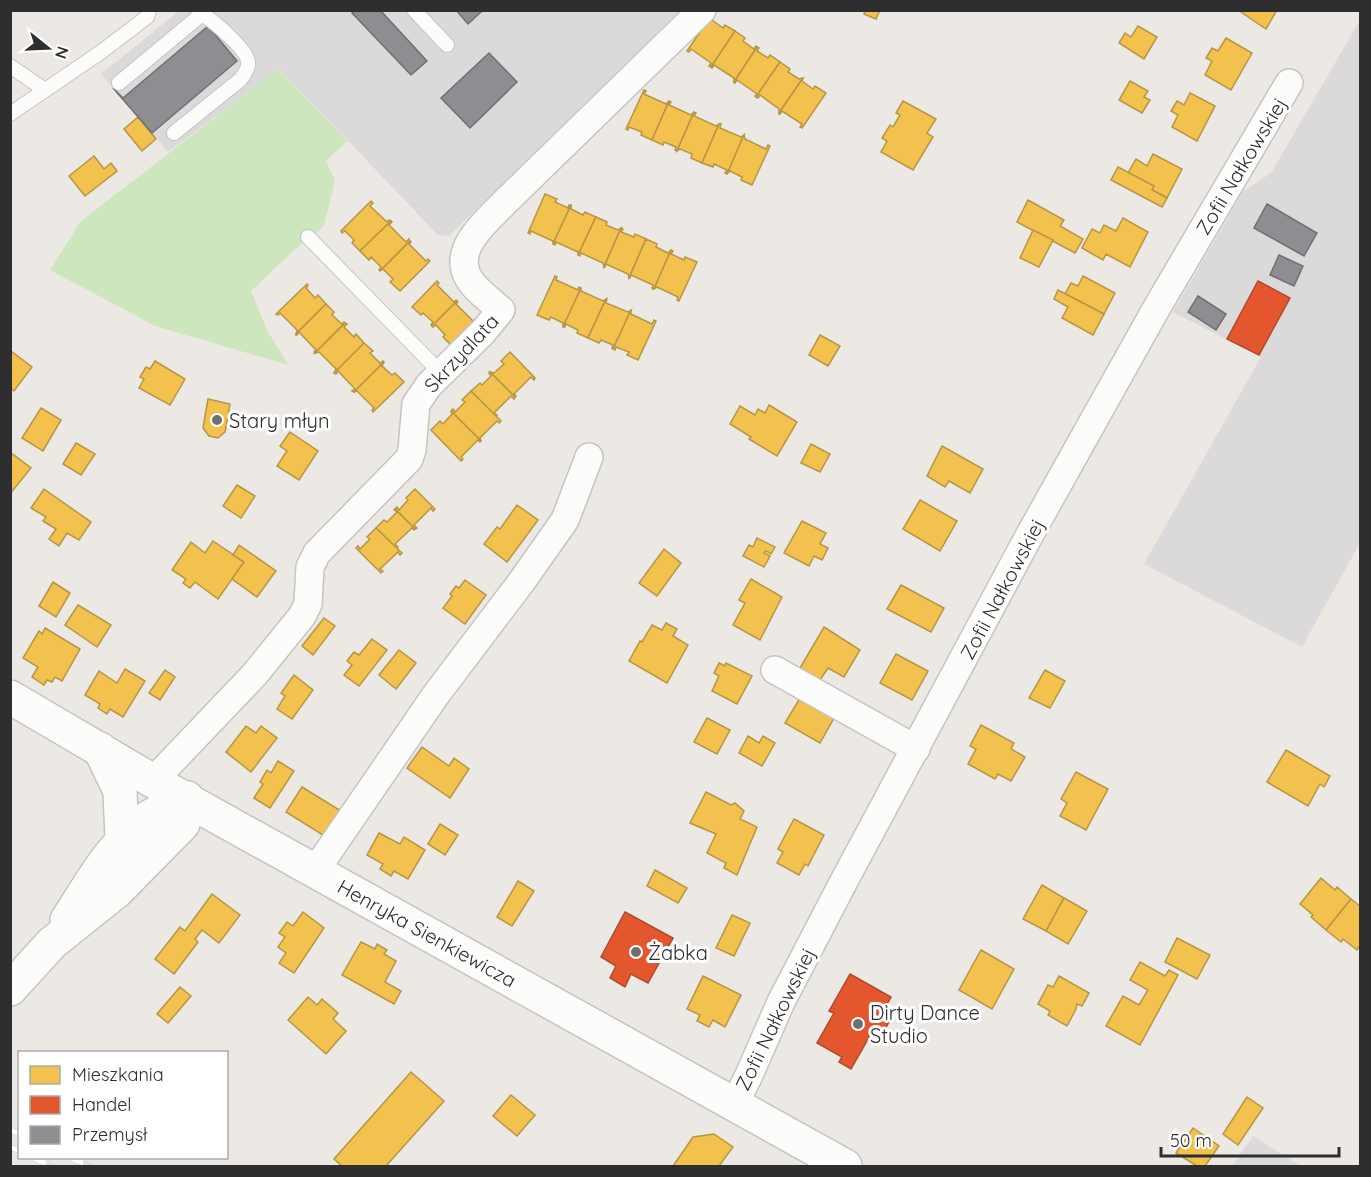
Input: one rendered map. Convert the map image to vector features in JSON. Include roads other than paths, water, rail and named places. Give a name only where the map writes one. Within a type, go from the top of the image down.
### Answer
[{"type":"street","name":"Skrzydlata","points":[[153,780],[255,674],[302,616],[308,604],[310,567],[317,553],[409,459],[412,450],[416,404],[429,385],[483,332],[501,310],[467,276],[464,261],[467,248],[476,233],[702,10]]},
{"type":"street","name":"Zofii Nałkowskiej","points":[[734,1105],[781,1002],[1029,537],[1156,309],[1289,83]]},
{"type":"street","points":[[315,871],[435,696],[565,520],[589,457]]},
{"type":"street","points":[[775,670],[916,749]]},
{"type":"street","name":"Henryka Sienkiewicza","points":[[10,696],[153,780],[845,1167]]},
{"type":"street","points":[[100,748],[120,791],[122,839]]},
{"type":"street","points":[[52,943],[122,839],[150,816],[187,798]]},
{"type":"street","points":[[10,989],[52,943],[117,891],[183,824],[187,798]]},
{"type":"lane","points":[[10,114],[101,52],[147,16],[149,10]]},
{"type":"lane","points":[[414,10],[447,45]]},
{"type":"lane","points":[[119,83],[200,12],[213,21],[244,53],[248,62],[247,69],[240,79],[174,133]]},
{"type":"lane","points":[[10,66],[45,90]]},
{"type":"lane","points":[[308,237],[441,373]]},
{"type":"railway","points":[[10,1130],[18,1133]]},
{"type":"railway","points":[[10,1147],[18,1150]]},
{"type":"railway","points":[[35,1159],[52,1166]]},
{"type":"railway","points":[[72,1159],[90,1166]]},
{"type":"place","name":"Stary młyn","points":[[217,420]]},
{"type":"place","name":"Żabka","points":[[636,952]]},
{"type":"place","name":"Dirty Dance Studio","points":[[858,1024]]}]
